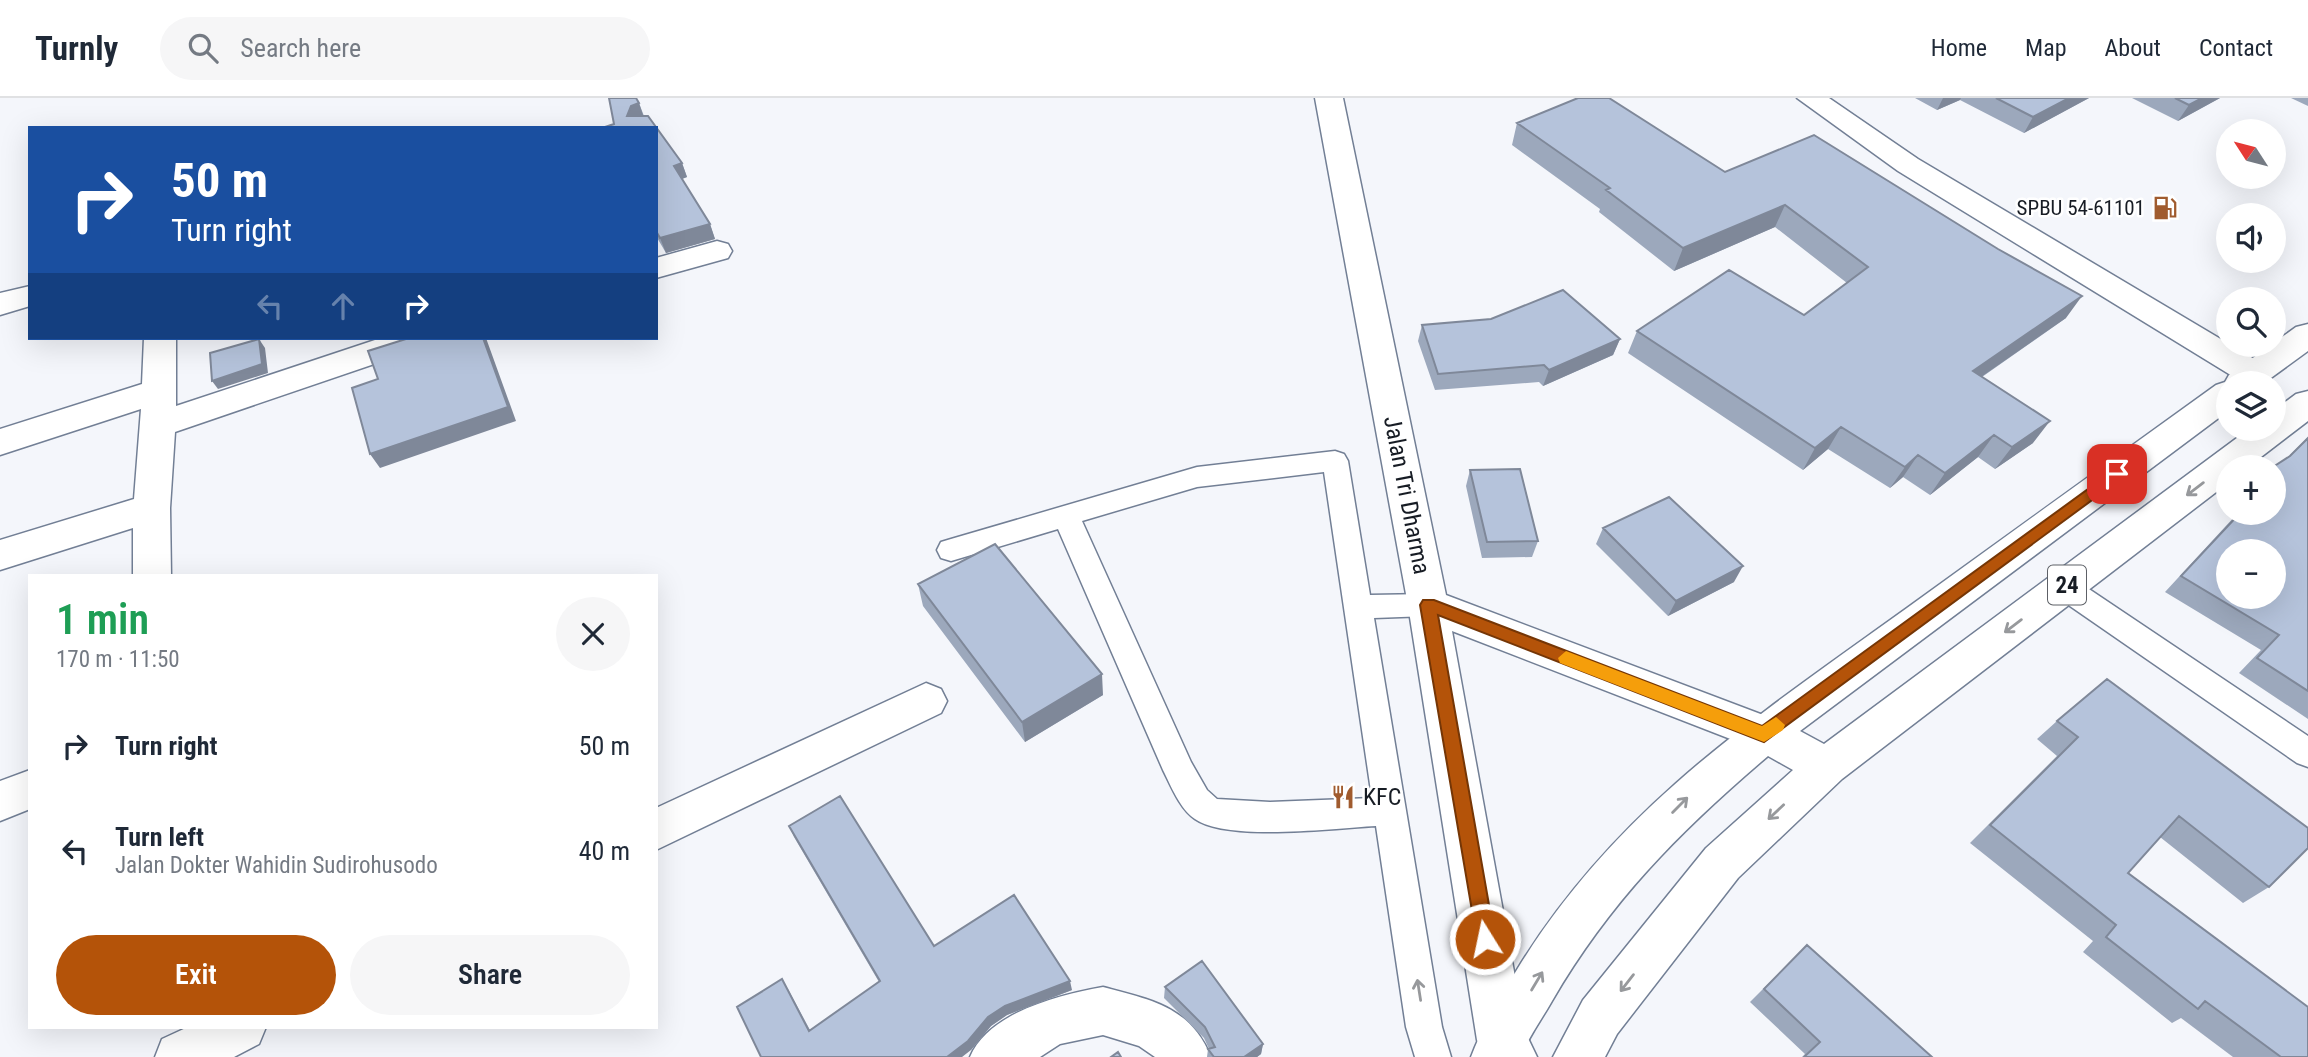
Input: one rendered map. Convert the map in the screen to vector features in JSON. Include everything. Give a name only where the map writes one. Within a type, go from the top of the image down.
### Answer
[{"type":"main road","name":"Jalan Tri Dharma","points":[[1329,98],[1429,605],[1504,1051]]},
{"type":"main road","points":[[1811,98],[1908,165],[2223,371]]},
{"type":"main road","points":[[658,267],[717,251]]},
{"type":"main road","points":[[0,304],[28,297]]},
{"type":"main road","name":"24","points":[[2258,371],[2308,335]]},
{"type":"main road","points":[[152,574],[152,508],[160,340]]},
{"type":"main road","points":[[0,442],[158,408],[408,340]]},
{"type":"main road","name":"24","points":[[1504,1051],[1552,956],[1619,866],[1689,796],[1764,734],[2216,401]]},
{"type":"main road","name":"24","points":[[1578,1057],[1600,1017],[1722,863],[1827,766],[2308,403]]},
{"type":"main road","points":[[0,555],[152,508]]},
{"type":"main road","points":[[1429,605],[1764,734],[1827,766]]},
{"type":"main road","points":[[658,829],[926,701]]},
{"type":"main road","points":[[0,801],[28,790]]},
{"type":"main road","points":[[995,1057],[1051,1021],[1103,1011],[1151,1026],[1172,1039],[1185,1057]]},
{"type":"main road","points":[[177,1029],[180,1057],[238,1029]]},
{"type":"lane","points":[[951,550],[1197,477],[1335,461],[1424,1027],[1433,1057]]},
{"type":"lane","points":[[1066,516],[1180,770],[1199,804],[1213,813],[1238,816],[1391,811]]},
{"type":"lane","points":[[2064,587],[2308,753]]},
{"type":"lane","points":[[1360,607],[1429,605]]},
{"type":"building","points":[[609,98],[636,98],[639,103],[631,106],[627,116],[648,116],[655,126],[608,126],[614,124]]},
{"type":"building","points":[[1578,98],[1609,98],[1725,172],[1814,135],[1998,249],[2082,296],[1973,371],[2050,421],[2012,447],[1994,435],[1945,473],[1918,455],[1905,467],[1841,427],[1815,448],[1637,331],[1729,270],[1804,315],[1868,267],[1785,205],[1683,248],[1606,190],[1610,188],[1517,123]]},
{"type":"building","points":[[1996,98],[2069,98],[2033,117]]},
{"type":"building","points":[[2175,98],[2202,98],[2189,105]]},
{"type":"building","points":[[658,130],[682,163],[674,166],[710,224],[660,238]]},
{"type":"building","points":[[1563,290],[1620,339],[1549,370],[1544,365],[1438,374],[1422,325],[1491,319]]},
{"type":"building","points":[[259,340],[262,364],[212,381],[210,353]]},
{"type":"building","points":[[403,340],[484,340],[508,407],[370,454],[352,388],[378,379],[368,351]]},
{"type":"building","points":[[2308,438],[2308,691],[2257,658],[2279,635],[2236,609],[2286,609],[2286,539],[2216,539],[2216,597],[2181,576],[2229,525],[2286,525],[2286,459]]},
{"type":"building","points":[[1520,469],[1538,541],[1487,542],[1470,470]]},
{"type":"building","points":[[1669,497],[1743,566],[1676,601],[1603,528]]},
{"type":"building","points":[[995,544],[1102,674],[1022,722],[918,584]]},
{"type":"building","points":[[2107,679],[2308,828],[2308,848],[2269,887],[2179,816],[2128,873],[2308,1007],[2308,1057],[2281,1057],[2205,1001],[2198,1009],[2106,937],[2116,925],[1990,825],[2078,737],[2057,721]]},
{"type":"building","points":[[840,796],[934,946],[1014,895],[1070,981],[1005,1006],[988,1017],[968,1041],[947,1057],[761,1057],[737,1007],[782,979],[809,1031],[880,981],[789,826]]},
{"type":"building","points":[[1807,945],[1932,1057],[1804,1057],[1820,1042],[1764,989]]},
{"type":"building","points":[[1202,961],[1263,1044],[1244,1057],[1214,1057],[1208,1049],[1215,1047],[1205,1027],[1165,987]]},
{"type":"slow traffic","points":[[1566,658],[1764,734],[1776,725]]},
{"type":"place","name":"SPBU 54-61101","points":[[2165,208]]},
{"type":"place","name":"KFC","points":[[1343,797]]},
{"type":"route","points":[[1485,939],[1429,605],[1764,734],[2117,474]]}]
